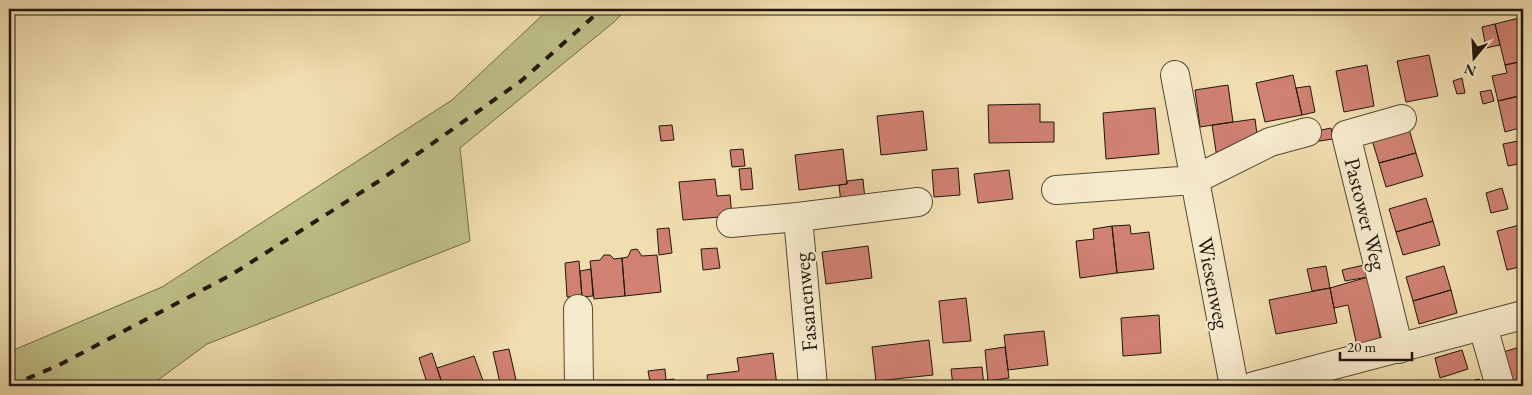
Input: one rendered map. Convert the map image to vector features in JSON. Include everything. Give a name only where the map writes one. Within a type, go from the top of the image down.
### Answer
[{"type":"street","name":"Wiesenweg","points":[[1175,75],[1234,386]]},
{"type":"street","name":"Pastower Weg","points":[[1399,349],[1346,135],[1402,120]]},
{"type":"street","points":[[1056,190],[1194,180],[1270,142],[1306,132]]},
{"type":"street","points":[[731,223],[798,217],[918,202]]},
{"type":"street","name":"Fasanenweg","points":[[798,217],[813,386]]},
{"type":"street","points":[[578,308],[579,386]]},
{"type":"street","points":[[1254,386],[1523,315]]},
{"type":"street","points":[[1483,327],[1500,386]]},
{"type":"green space","points":[[549,9],[627,9],[614,22],[460,148],[470,241],[207,344],[150,386],[9,386],[9,352],[162,287],[452,100]]},
{"type":"building","points":[[1523,17],[1523,61],[1505,65],[1495,24]]},
{"type":"building","points":[[1495,24],[1500,45],[1486,48],[1482,27]]},
{"type":"building","points":[[1429,55],[1438,96],[1406,102],[1397,61]]},
{"type":"building","points":[[1523,61],[1523,95],[1498,101],[1492,76],[1507,73],[1505,65]]},
{"type":"building","points":[[1367,65],[1374,106],[1344,112],[1336,71]]},
{"type":"building","points":[[1293,75],[1302,115],[1265,122],[1256,83]]},
{"type":"building","points":[[1462,78],[1465,93],[1457,94],[1453,81]]},
{"type":"building","points":[[1228,85],[1233,122],[1200,127],[1195,90]]},
{"type":"building","points":[[1310,86],[1315,112],[1302,115],[1296,88]]},
{"type":"building","points":[[1491,90],[1494,101],[1483,104],[1480,92]]},
{"type":"building","points":[[1523,95],[1523,127],[1505,132],[1498,101]]},
{"type":"building","points":[[1040,104],[1040,122],[1054,122],[1054,142],[989,143],[988,105]]},
{"type":"building","points":[[1155,108],[1159,154],[1106,159],[1103,113]]},
{"type":"building","points":[[923,111],[927,150],[881,155],[877,116]]},
{"type":"building","points":[[1255,119],[1258,142],[1217,158],[1212,125]]},
{"type":"building","points":[[672,125],[674,140],[661,141],[659,126]]},
{"type":"building","points":[[1331,128],[1333,139],[1313,142],[1311,132]]},
{"type":"building","points":[[1409,129],[1416,153],[1379,163],[1372,140]]},
{"type":"building","points":[[1523,140],[1523,163],[1508,166],[1503,144]]},
{"type":"building","points":[[743,149],[745,166],[732,167],[730,150]]},
{"type":"building","points":[[843,149],[847,184],[799,190],[795,155]]},
{"type":"building","points":[[1416,153],[1423,176],[1386,187],[1379,163]]},
{"type":"building","points":[[751,168],[753,189],[741,190],[739,169]]},
{"type":"building","points":[[958,168],[960,195],[934,197],[932,170]]},
{"type":"building","points":[[1009,170],[1013,199],[978,203],[974,174]]},
{"type":"building","points":[[715,179],[717,196],[730,195],[732,216],[683,220],[679,182]]},
{"type":"building","points":[[863,179],[865,200],[841,203],[839,185],[847,184],[847,181]]},
{"type":"building","points":[[1502,188],[1508,209],[1491,213],[1486,193]]},
{"type":"building","points":[[1426,198],[1433,221],[1396,232],[1389,209]]},
{"type":"building","points":[[1433,221],[1440,245],[1403,255],[1396,232]]},
{"type":"building","points":[[1523,224],[1523,266],[1507,270],[1497,231]]},
{"type":"building","points":[[1130,225],[1131,234],[1149,232],[1154,269],[1117,273],[1112,226]]},
{"type":"building","points":[[1112,226],[1117,273],[1080,278],[1076,241],[1094,239],[1093,229]]},
{"type":"building","points":[[669,228],[672,253],[659,255],[657,229]]},
{"type":"building","points":[[868,246],[872,278],[826,284],[822,252]]},
{"type":"building","points":[[717,248],[720,268],[703,270],[701,249]]},
{"type":"building","points":[[637,249],[642,256],[657,255],[661,292],[625,296],[622,258],[628,257],[631,250]]},
{"type":"building","points":[[604,255],[610,255],[614,259],[622,258],[625,296],[594,299],[590,261],[600,260]]},
{"type":"building","points":[[579,261],[582,297],[567,297],[565,263]]},
{"type":"building","points":[[1364,265],[1368,277],[1345,281],[1342,270]]},
{"type":"building","points":[[1326,266],[1330,288],[1312,291],[1307,269]]},
{"type":"building","points":[[1444,266],[1451,290],[1413,301],[1406,277]]},
{"type":"building","points":[[591,269],[593,296],[582,297],[580,271]]},
{"type":"building","points":[[1368,277],[1381,341],[1357,346],[1348,305],[1334,308],[1330,288]]},
{"type":"building","points":[[1330,288],[1337,323],[1276,334],[1269,300]]},
{"type":"building","points":[[1451,290],[1457,313],[1419,324],[1413,301]]},
{"type":"building","points":[[966,298],[971,341],[943,343],[939,301]]},
{"type":"building","points":[[1159,315],[1161,353],[1123,356],[1121,318]]},
{"type":"building","points":[[1044,331],[1048,365],[1008,370],[1004,335]]},
{"type":"building","points":[[929,340],[933,375],[876,381],[872,347]]},
{"type":"building","points":[[1523,346],[1523,386],[1507,386],[1497,354]]},
{"type":"building","points":[[1005,347],[1009,378],[988,381],[985,350]]},
{"type":"building","points":[[509,349],[516,380],[500,383],[493,352]]},
{"type":"building","points":[[1462,350],[1468,369],[1440,378],[1435,358]]},
{"type":"building","points":[[432,353],[442,383],[428,386],[419,358]]},
{"type":"building","points":[[773,353],[777,386],[708,386],[707,375],[739,371],[737,358]]},
{"type":"building","points":[[474,356],[485,386],[443,386],[437,368]]},
{"type":"building","points":[[982,367],[984,386],[953,386],[951,369]]},
{"type":"building","points":[[665,369],[666,380],[650,382],[648,371]]},
{"type":"building","points":[[674,379],[674,386],[627,385]]},
{"type":"building","points":[[1479,379],[1482,386],[1466,386],[1465,383]]},
{"type":"railway","points":[[10,386],[59,365],[231,275],[379,181],[521,81],[602,9]]}]
